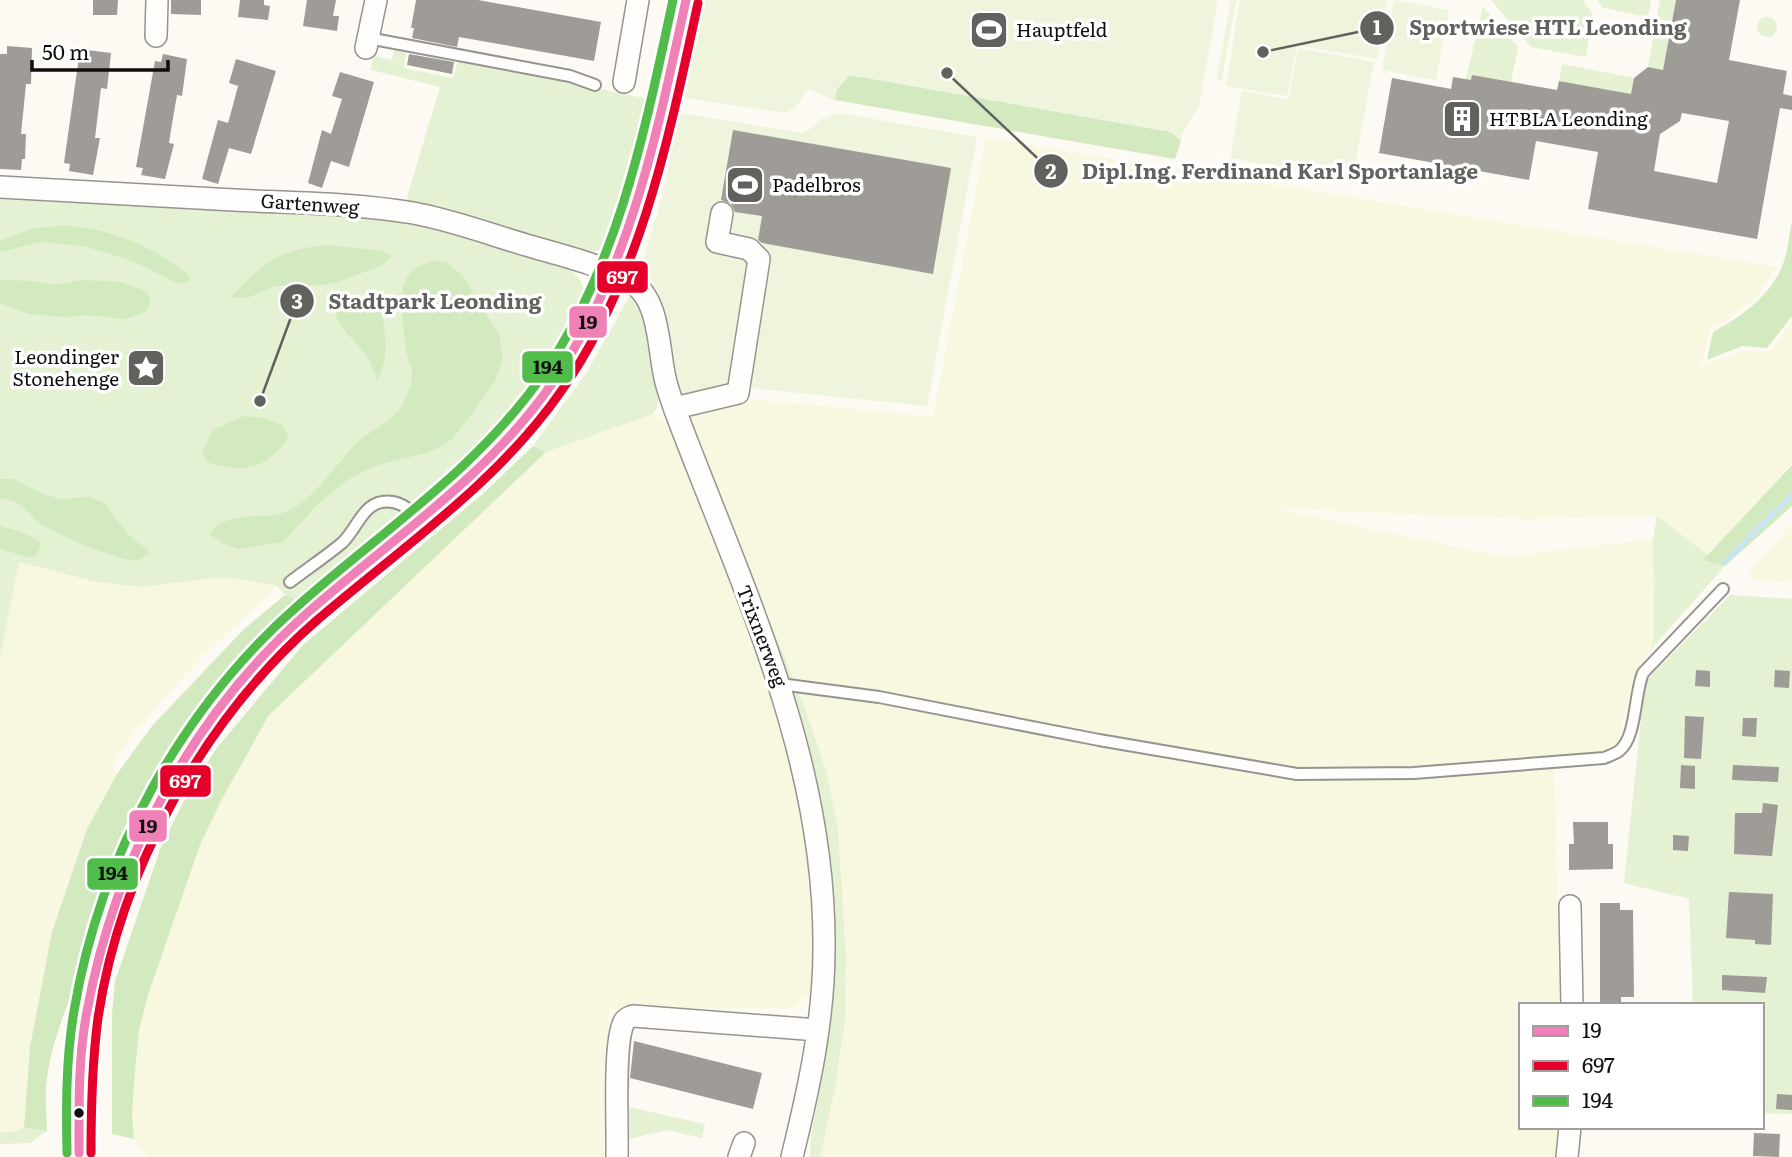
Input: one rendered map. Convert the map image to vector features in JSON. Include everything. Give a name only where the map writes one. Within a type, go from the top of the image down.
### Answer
[{"type":"street","points":[[156,36],[157,0]]},
{"type":"street","points":[[367,43],[376,0]]},
{"type":"street","points":[[624,82],[638,0]]},
{"type":"street","points":[[80,1156],[77,1127],[83,1036],[96,969],[127,869],[156,807],[197,738],[260,659],[334,590],[493,455],[523,421],[574,349],[612,273],[640,193],[659,124],[686,0]]},
{"type":"street","name":"Gartenweg","points":[[0,187],[330,204],[393,210],[453,223],[612,273]]},
{"type":"street","points":[[675,408],[738,393],[760,259],[749,248],[717,242],[722,213]]},
{"type":"street","name":"Trixnerweg","points":[[612,273],[634,283],[643,292],[650,306],[664,376],[780,684],[807,781],[822,886],[824,952],[818,1030],[810,1083],[792,1157]]},
{"type":"street","points":[[1570,906],[1572,1003]]},
{"type":"street","points":[[617,1157],[619,1042],[624,1021],[628,1018],[632,1016],[818,1030]]},
{"type":"street","points":[[1567,1157],[1570,1129]]},
{"type":"lane","points":[[367,43],[570,76],[595,85]]},
{"type":"lane","points":[[290,582],[344,541],[371,505],[383,500],[400,503],[419,519]]},
{"type":"lane","points":[[780,684],[879,696],[1099,740],[1297,775],[1414,773],[1604,758],[1620,751],[1629,738],[1638,685],[1643,673],[1723,589]]},
{"type":"green space","points":[[705,0],[1218,0],[1199,106],[1182,134],[1181,141],[1171,132],[850,75],[837,89],[835,100],[806,89],[799,103],[786,113],[684,98]]},
{"type":"green space","points":[[1231,0],[1236,0],[1222,80],[1217,79]]},
{"type":"green space","points":[[1240,0],[1386,0],[1377,59],[1297,45],[1287,96],[1226,86]]},
{"type":"green space","points":[[1394,0],[1449,10],[1436,80],[1382,70]]},
{"type":"green space","points":[[1491,0],[1583,0],[1593,15],[1586,57],[1531,47]]},
{"type":"green space","points":[[1597,0],[1651,0],[1648,17],[1603,8]]},
{"type":"green space","points":[[1660,0],[1676,0],[1663,70],[1648,67]]},
{"type":"green space","points":[[1483,7],[1518,47],[1511,82],[1473,75],[1469,92],[1463,91]]},
{"type":"green space","points":[[1767,17],[1774,20],[1777,27],[1774,34],[1767,37],[1760,34],[1757,27],[1760,20]]},
{"type":"green space","points":[[1298,48],[1374,62],[1352,180],[1230,158],[1242,91],[1288,100]]},
{"type":"green space","points":[[394,50],[406,53],[404,68],[453,78],[458,61],[654,100],[631,186],[607,244],[588,253],[407,204],[440,87],[371,70],[373,56],[392,60]]},
{"type":"green space","points":[[1562,64],[1634,78],[1631,94],[1559,81]]},
{"type":"green space","points":[[850,75],[1171,132],[1181,141],[1175,159],[835,100],[837,89]]},
{"type":"green space","points":[[679,113],[803,133],[821,119],[839,113],[977,137],[927,406],[730,386],[680,394],[663,311],[643,260],[661,202]]},
{"type":"green space","points":[[986,138],[1777,267],[1755,298],[1725,322],[1710,329],[1701,366],[1741,351],[1769,352],[1792,322],[1792,463],[1708,555],[1657,516],[1526,519],[1272,508],[1503,557],[1653,539],[1654,636],[1651,649],[1636,672],[1629,692],[1620,738],[1614,749],[1604,752],[1554,757],[1560,1003],[1519,1003],[1519,1129],[1561,1129],[1558,1157],[820,1157],[835,1088],[845,1019],[846,957],[838,828],[826,771],[802,700],[688,417],[692,413],[749,399],[933,417]]},
{"type":"green space","points":[[0,196],[407,218],[563,263],[580,280],[583,288],[582,302],[573,322],[536,381],[486,444],[407,516],[325,584],[321,583],[299,601],[285,595],[277,586],[241,579],[213,578],[142,587],[97,582],[19,562],[0,658]]},
{"type":"green space","points":[[1792,221],[1792,316],[1767,348],[1742,346],[1707,360],[1713,332],[1754,304],[1778,275],[1786,254]]},
{"type":"green space","points":[[64,225],[115,235],[144,246],[188,274],[189,282],[177,283],[135,262],[84,246],[40,242],[0,252],[0,241],[31,229]]},
{"type":"green space","points":[[327,245],[383,251],[392,256],[380,266],[338,282],[275,286],[247,298],[231,298],[272,260],[296,250]]},
{"type":"green space","points":[[435,261],[446,262],[463,276],[499,335],[503,357],[496,379],[451,440],[430,452],[378,465],[350,478],[319,503],[283,542],[238,549],[222,543],[210,534],[216,527],[232,519],[279,514],[291,510],[313,493],[361,439],[399,410],[412,381],[403,323],[404,283],[414,270]]},
{"type":"green space","points":[[0,280],[55,285],[82,280],[121,282],[143,290],[151,298],[147,311],[126,319],[29,314],[0,303]]},
{"type":"green space","points":[[629,297],[636,300],[649,325],[658,399],[653,414],[546,452],[533,446],[587,372]]},
{"type":"green space","points":[[378,298],[385,351],[377,381],[367,357],[344,329],[336,314],[338,308]]},
{"type":"green space","points":[[653,414],[669,425],[720,561],[774,687],[813,862],[814,996],[802,999],[795,1008],[609,1009],[607,1157],[151,1157],[134,1139],[132,1113],[139,1030],[148,995],[200,845],[222,799],[269,715],[546,452]]},
{"type":"green space","points":[[244,416],[263,418],[282,425],[289,437],[263,463],[232,468],[207,462],[202,452],[213,430]]},
{"type":"green space","points":[[533,446],[546,452],[269,715],[222,799],[200,845],[148,995],[139,1030],[132,1113],[134,1139],[112,1134],[112,1014],[115,981],[161,847],[184,801],[216,749],[303,645],[485,492]]},
{"type":"green space","points":[[1792,465],[1792,506],[1725,566],[1703,560]]},
{"type":"green space","points":[[0,479],[13,479],[43,494],[61,499],[90,497],[104,503],[130,536],[151,553],[138,560],[128,559],[102,552],[58,533],[40,523],[19,504],[0,498]]},
{"type":"green space","points":[[1657,516],[1708,555],[1704,560],[1725,566],[1651,649],[1654,636],[1653,539]]},
{"type":"green space","points":[[1792,524],[1792,583],[1754,579],[1748,573]]},
{"type":"green space","points":[[0,526],[22,532],[41,543],[38,554],[31,558],[0,549]]},
{"type":"green space","points":[[733,531],[802,700],[826,771],[838,828],[846,957],[845,1019],[835,1088],[820,1157],[810,1157],[828,1039],[834,953],[831,880],[821,807],[789,679]]},
{"type":"green space","points":[[19,562],[97,582],[213,578],[241,579],[277,586],[204,655],[159,703],[132,735],[112,767],[117,774],[87,829],[52,932],[30,1047],[24,1128],[0,1132],[0,658]]},
{"type":"green space","points":[[285,595],[299,601],[286,612],[288,615],[232,674],[184,735],[163,768],[126,838],[106,887],[53,1048],[46,1085],[47,1131],[24,1128],[30,1047],[52,932],[87,829],[117,774],[152,726],[243,630]]},
{"type":"green space","points":[[1730,595],[1792,599],[1792,1114],[1764,1113],[1764,1003],[1693,1003],[1689,899],[1624,883],[1645,682]]},
{"type":"green space","points":[[629,1107],[705,1124],[702,1138],[667,1130],[629,1139]]},
{"type":"green space","points":[[24,1128],[47,1131],[30,1143],[0,1144],[0,1132]]},
{"type":"building","points":[[93,0],[118,0],[117,15],[93,15]]},
{"type":"building","points":[[171,0],[201,0],[201,15],[171,14]]},
{"type":"building","points":[[240,0],[264,0],[264,5],[270,6],[268,20],[238,17]]},
{"type":"building","points":[[307,0],[336,0],[333,16],[339,16],[337,31],[303,26]]},
{"type":"building","points":[[416,0],[478,0],[601,22],[594,61],[459,37],[457,47],[412,38]]},
{"type":"building","name":"HTBLA Leonding","points":[[1676,0],[1740,0],[1729,60],[1787,71],[1783,94],[1792,96],[1792,110],[1780,108],[1757,239],[1588,209],[1598,152],[1536,141],[1529,180],[1379,153],[1392,78],[1451,89],[1453,77],[1471,80],[1472,75],[1557,90],[1559,81],[1631,94],[1634,78],[1648,67],[1663,70]],"holes":[[[1682,113],[1729,121],[1717,183],[1654,171],[1660,134],[1680,121]]]},
{"type":"building","points":[[7,46],[32,48],[31,84],[26,84],[21,134],[26,134],[25,159],[22,159],[21,170],[0,169],[0,54],[7,54]]},
{"type":"building","points":[[87,50],[111,53],[107,89],[101,88],[95,138],[100,138],[93,175],[69,171],[70,164],[64,163],[79,57],[86,58]]},
{"type":"building","points":[[163,54],[187,59],[182,96],[177,95],[169,143],[174,144],[165,179],[141,175],[143,168],[136,167],[155,61],[161,62]]},
{"type":"building","points":[[409,54],[454,62],[452,74],[407,65]]},
{"type":"building","points":[[236,59],[276,71],[251,154],[229,148],[218,184],[202,179],[218,120],[228,123],[238,86],[229,83]]},
{"type":"building","points":[[340,72],[374,82],[349,167],[331,161],[322,188],[308,183],[322,130],[331,134],[342,99],[332,96]]},
{"type":"building","points":[[733,130],[951,168],[933,274],[762,243],[758,240],[762,216],[735,212],[731,203],[721,200]]},
{"type":"building","points":[[1696,670],[1710,671],[1710,687],[1695,686]]},
{"type":"building","points":[[1775,670],[1790,671],[1789,688],[1774,687]]},
{"type":"building","points":[[1685,716],[1704,717],[1701,759],[1684,758]]},
{"type":"building","points":[[1743,718],[1757,718],[1756,737],[1742,736]]},
{"type":"building","points":[[1681,765],[1695,766],[1695,789],[1680,788]]},
{"type":"building","points":[[1733,765],[1779,767],[1778,782],[1732,780]]},
{"type":"building","points":[[1763,803],[1778,805],[1772,856],[1734,854],[1735,813],[1762,813]]},
{"type":"building","points":[[1573,822],[1608,822],[1608,844],[1613,844],[1613,869],[1569,870],[1569,844],[1574,844]]},
{"type":"building","points":[[1673,835],[1689,836],[1688,851],[1673,850]]},
{"type":"building","points":[[1729,892],[1773,894],[1771,945],[1755,944],[1755,940],[1726,938]]},
{"type":"building","points":[[1600,903],[1620,903],[1620,910],[1633,910],[1634,997],[1621,997],[1621,1003],[1600,1003]]},
{"type":"building","points":[[1722,975],[1767,977],[1765,993],[1722,990]]},
{"type":"building","points":[[634,1041],[762,1073],[753,1109],[630,1078]]},
{"type":"building","points":[[1777,1094],[1792,1095],[1792,1110],[1776,1109]]},
{"type":"building","points":[[1754,1133],[1780,1134],[1779,1157],[1753,1156]]},
{"type":"waterway","points":[[1725,562],[1792,495]]},
{"type":"transit line","name":"194","points":[[67,1153],[69,1046],[86,953],[104,896],[126,841],[153,788],[184,736],[219,688],[258,644],[301,603],[460,469],[517,409],[542,376],[569,333],[610,242],[640,147],[673,0]]},
{"type":"transit line","name":"19","points":[[79,1153],[82,1046],[100,955],[138,846],[164,794],[227,698],[265,654],[338,586],[469,477],[499,448],[553,382],[603,293],[622,246],[652,149],[686,0]]},
{"type":"transit line","name":"697","points":[[91,1153],[94,1052],[109,962],[147,853],[173,801],[204,751],[238,704],[275,660],[316,621],[478,485],[536,424],[562,390],[590,346],[633,252],[663,154],[698,3]]},
{"type":"place","name":"Hauptfeld","points":[[989,30]]},
{"type":"place","name":"Sportwiese HTL Leonding","points":[[1263,52]]},
{"type":"place","name":"Dipl.Ing. Ferdinand Karl Sportanlage","points":[[947,73]]},
{"type":"place","name":"HTBLA Leonding","points":[[1462,119]]},
{"type":"place","name":"Padelbros","points":[[745,185]]},
{"type":"place","name":"Leondinger Stonehenge","points":[[146,368]]},
{"type":"place","name":"Stadtpark Leonding","points":[[260,401]]}]
